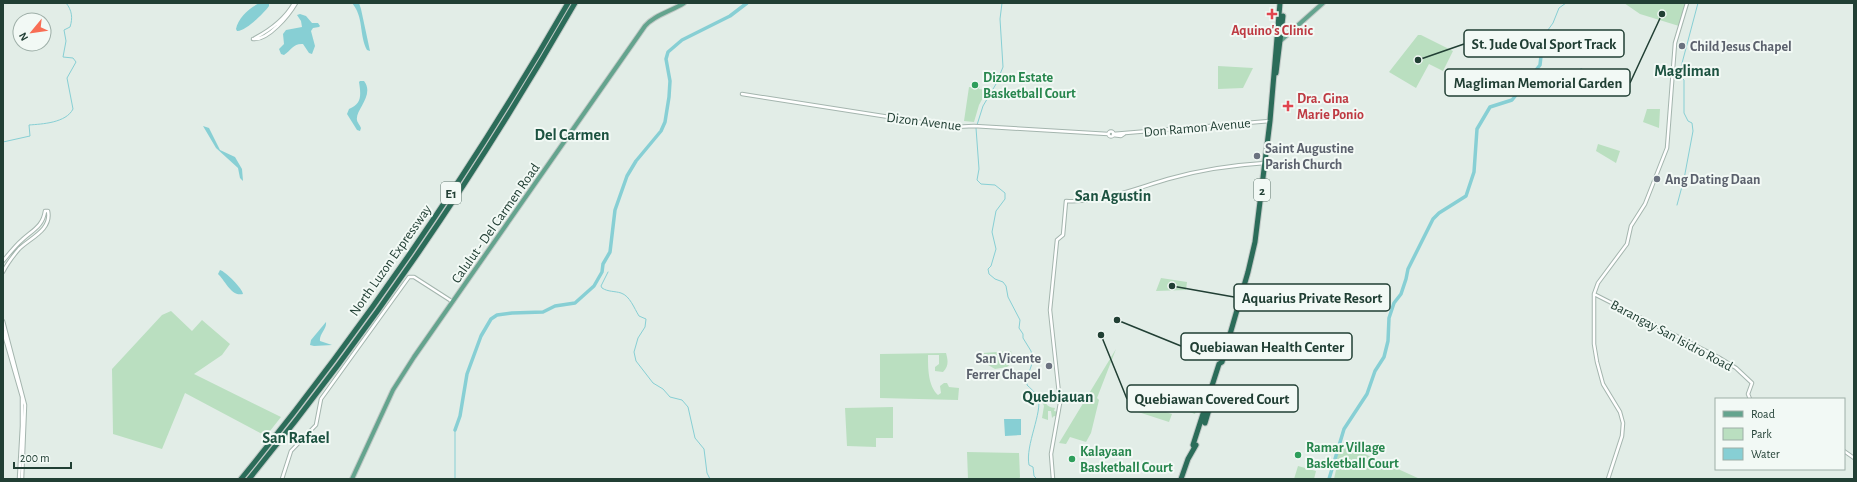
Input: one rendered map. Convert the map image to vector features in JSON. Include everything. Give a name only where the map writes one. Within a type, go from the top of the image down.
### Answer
[{"type":"highway","name":"North Luzon Expressway","points":[[241,479],[322,376],[390,283],[458,183],[507,107],[568,3]]},
{"type":"highway","name":"North Luzon Expressway","points":[[249,479],[337,366],[428,238],[523,93],[575,3]]},
{"type":"highway","name":"2","points":[[1181,479],[1194,447],[1193,444],[1219,364],[1222,362],[1253,252],[1266,163],[1274,78],[1278,67],[1280,3]]},
{"type":"highway","name":"2","points":[[1278,42],[1284,3]]},
{"type":"main road","name":"Calulut - Del Carmen Road","points":[[352,479],[397,383],[647,24],[684,3]]},
{"type":"main road","points":[[1278,42],[1322,3]]},
{"type":"street","points":[[254,39],[274,29],[290,13],[295,3]]},
{"type":"street","points":[[1608,479],[1622,436],[1623,423],[1620,412],[1603,384],[1597,362],[1594,344],[1594,294],[1598,283],[1627,244],[1631,226],[1644,206],[1669,143],[1671,106],[1670,87],[1675,43],[1687,3]]},
{"type":"street","name":"Dizon Avenue","points":[[742,94],[947,127],[974,126],[1108,134],[1111,132],[1113,135]]},
{"type":"street","name":"Don Ramon Avenue","points":[[1113,135],[1121,136],[1124,133],[1270,121]]},
{"type":"street","points":[[1053,479],[1051,454],[1060,403],[1050,310],[1057,240],[1063,235],[1066,201],[1084,202],[1101,199],[1179,176],[1266,163]]},
{"type":"street","points":[[3,261],[16,246],[38,228],[43,220],[45,211],[48,211],[47,223],[44,228],[19,249],[3,272]]},
{"type":"street","points":[[282,479],[291,451],[316,425],[321,399],[409,277],[414,276],[453,303]]},
{"type":"street","name":"Barangay San Isidro Road","points":[[1594,294],[1718,357],[1736,368],[1752,383],[1748,394],[1750,398]]},
{"type":"street","points":[[3,321],[25,405],[20,479]]},
{"type":"street","points":[[3,331],[22,397],[20,479]]},
{"type":"street","points":[[1845,453],[1854,458]]},
{"type":"green space","points":[[570,3],[574,3],[472,172],[403,271],[403,268]]},
{"type":"green space","points":[[1624,3],[1687,3],[1679,26],[1640,14]]},
{"type":"green space","points":[[1418,35],[1421,35],[1453,51],[1443,71],[1429,64],[1416,88],[1389,72]]},
{"type":"green space","points":[[1218,66],[1253,68],[1243,88],[1218,89]]},
{"type":"green space","points":[[971,82],[980,84],[979,89],[987,90],[979,105],[974,122],[964,121],[969,87],[979,88],[971,86]]},
{"type":"green space","points":[[1647,109],[1660,109],[1659,128],[1643,122]]},
{"type":"green space","points":[[1598,144],[1620,151],[1616,163],[1596,151]]},
{"type":"green space","points":[[1161,278],[1187,282],[1186,290],[1156,291]]},
{"type":"green space","points":[[394,281],[396,281],[360,334],[248,479],[243,479]]},
{"type":"green space","points":[[171,311],[192,331],[202,320],[230,344],[222,355],[194,374],[281,417],[266,436],[185,393],[162,449],[113,434],[112,369],[162,315]]},
{"type":"green space","points":[[1116,349],[1097,398],[1099,400],[1091,433],[1086,442],[1070,437],[1066,444],[1059,443]]},
{"type":"green space","points":[[1011,351],[1014,361],[1007,367],[995,369],[983,362],[977,355],[983,353]]},
{"type":"green space","points":[[946,353],[948,363],[943,372],[935,371],[935,367],[939,364],[939,355],[928,355],[930,382],[938,395],[941,393],[940,386],[944,383],[947,383],[949,387],[959,388],[958,400],[880,398],[880,354]]},
{"type":"green space","points":[[1192,387],[1203,391],[1195,414],[1184,410]]},
{"type":"green space","points":[[1038,393],[1043,393],[1046,404],[1055,408],[1054,411],[1059,412],[1059,417],[1054,416],[1052,418],[1051,411],[1048,411],[1048,420],[1042,418],[1044,406]]},
{"type":"green space","points":[[1135,402],[1172,414],[1169,422],[1132,410]]},
{"type":"green space","points":[[893,407],[893,438],[876,438],[876,447],[847,446],[845,408]]},
{"type":"green space","points":[[1343,444],[1420,479],[1334,479],[1336,470],[1333,469],[1339,445]]},
{"type":"green space","points":[[967,452],[1019,453],[1020,477],[1019,479],[968,479]]},
{"type":"green space","points":[[1298,466],[1316,471],[1314,479],[1294,479]]},
{"type":"water","points":[[260,3],[269,3],[269,6],[249,25],[237,31],[237,25],[242,17],[252,7]]},
{"type":"water","points":[[352,3],[359,3],[370,51],[367,50],[360,20],[356,8]]},
{"type":"water","points":[[300,14],[306,16],[312,23],[318,23],[320,26],[313,28],[311,31],[315,46],[312,54],[309,53],[303,44],[300,44],[284,55],[281,54],[279,49],[284,44],[283,34],[286,30],[302,27],[301,21],[297,15]]},
{"type":"water","points":[[1581,68],[1588,72],[1593,81],[1592,82],[1574,78],[1574,75]]},
{"type":"water","points":[[360,81],[364,81],[367,86],[367,92],[357,116],[357,121],[361,128],[360,131],[357,130],[347,114],[349,109],[358,102],[360,98]]},
{"type":"water","points":[[203,126],[209,128],[220,150],[235,157],[242,169],[243,181],[240,178],[238,168],[216,148]]},
{"type":"water","points":[[220,270],[226,273],[233,280],[243,294],[232,291],[218,274]]},
{"type":"water","points":[[326,322],[320,341],[332,345],[310,345],[311,340]]},
{"type":"water","points":[[1004,419],[1021,419],[1021,435],[1005,436]]},
{"type":"waterway","points":[[3,142],[30,136],[29,125],[59,120],[70,114],[73,109],[67,78],[76,62],[73,58],[63,57],[66,41],[64,30],[70,27],[71,20],[71,11],[66,3]]},
{"type":"waterway","points":[[455,430],[460,416],[467,374],[481,336],[491,319],[497,315],[543,312],[555,306],[575,303],[594,286],[602,272],[603,264],[610,252],[615,210],[627,176],[636,161],[661,131],[665,122],[670,81],[666,59],[668,52],[682,40],[730,16],[747,3]]},
{"type":"waterway","points":[[977,125],[983,106],[996,84],[1003,67],[1000,19],[1002,3]]},
{"type":"waterway","points":[[1542,47],[1545,34],[1553,23],[1559,8],[1566,3]]},
{"type":"waterway","points":[[1677,205],[1684,179],[1693,131],[1692,123],[1688,121],[1684,113],[1684,80],[1681,77],[1681,67],[1698,3]]},
{"type":"waterway","points":[[1329,479],[1344,429],[1367,394],[1375,371],[1384,357],[1388,341],[1389,318],[1394,303],[1401,294],[1408,269],[1433,219],[1439,213],[1466,196],[1474,172],[1477,129],[1490,107],[1512,100],[1540,65],[1542,47]]},
{"type":"waterway","points":[[976,128],[979,169],[977,180],[981,184],[995,185],[1005,193],[1005,199],[996,211],[992,232],[996,249],[991,266],[988,269],[989,274],[995,279],[1003,282],[1006,286],[1008,297],[1020,320],[1019,328],[1031,351],[1033,361],[1028,375],[1027,385],[1037,395],[1039,403],[1028,457],[1029,465],[1033,467],[1034,476],[1037,479]]},
{"type":"waterway","points":[[608,272],[601,286],[602,288],[619,292],[627,297],[639,316],[646,319],[645,327],[638,338],[634,352],[636,361],[653,383],[663,389],[670,397],[682,400],[688,407],[695,438],[704,449],[707,473],[710,479]]},
{"type":"waterway","points":[[455,430],[455,479]]},
{"type":"place","name":"Aquino's Clinic","points":[[1272,14]]},
{"type":"place","name":"Magliman Memorial Garden","points":[[1662,14]]},
{"type":"place","name":"Child Jesus Chapel","points":[[1682,46]]},
{"type":"place","name":"St. Jude Oval Sport Track","points":[[1418,60]]},
{"type":"place","name":"Dizon Estate Basketball Court","points":[[975,85]]},
{"type":"place","name":"Dra. Gina Marie Ponio","points":[[1288,106]]},
{"type":"place","name":"Saint Augustine Parish Church","points":[[1257,156]]},
{"type":"place","name":"Ang Dating Daan","points":[[1657,179]]},
{"type":"place","name":"Aquarius Private Resort","points":[[1172,286]]},
{"type":"place","name":"Quebiawan Health Center","points":[[1117,320]]},
{"type":"place","name":"Quebiawan Covered Court","points":[[1101,335]]},
{"type":"place","name":"San Vicente Ferrer Chapel","points":[[1049,366]]},
{"type":"place","name":"Ramar Village Basketball Court","points":[[1298,455]]},
{"type":"place","name":"Kalayaan Basketball Court","points":[[1072,459]]},
{"type":"district","name":"Magliman","points":[[1687,70]]},
{"type":"district","name":"Del Carmen","points":[[572,134]]},
{"type":"district","name":"San Agustin","points":[[1113,195]]},
{"type":"district","name":"Quebiauan","points":[[1058,396]]},
{"type":"district","name":"San Rafael","points":[[296,437]]}]
